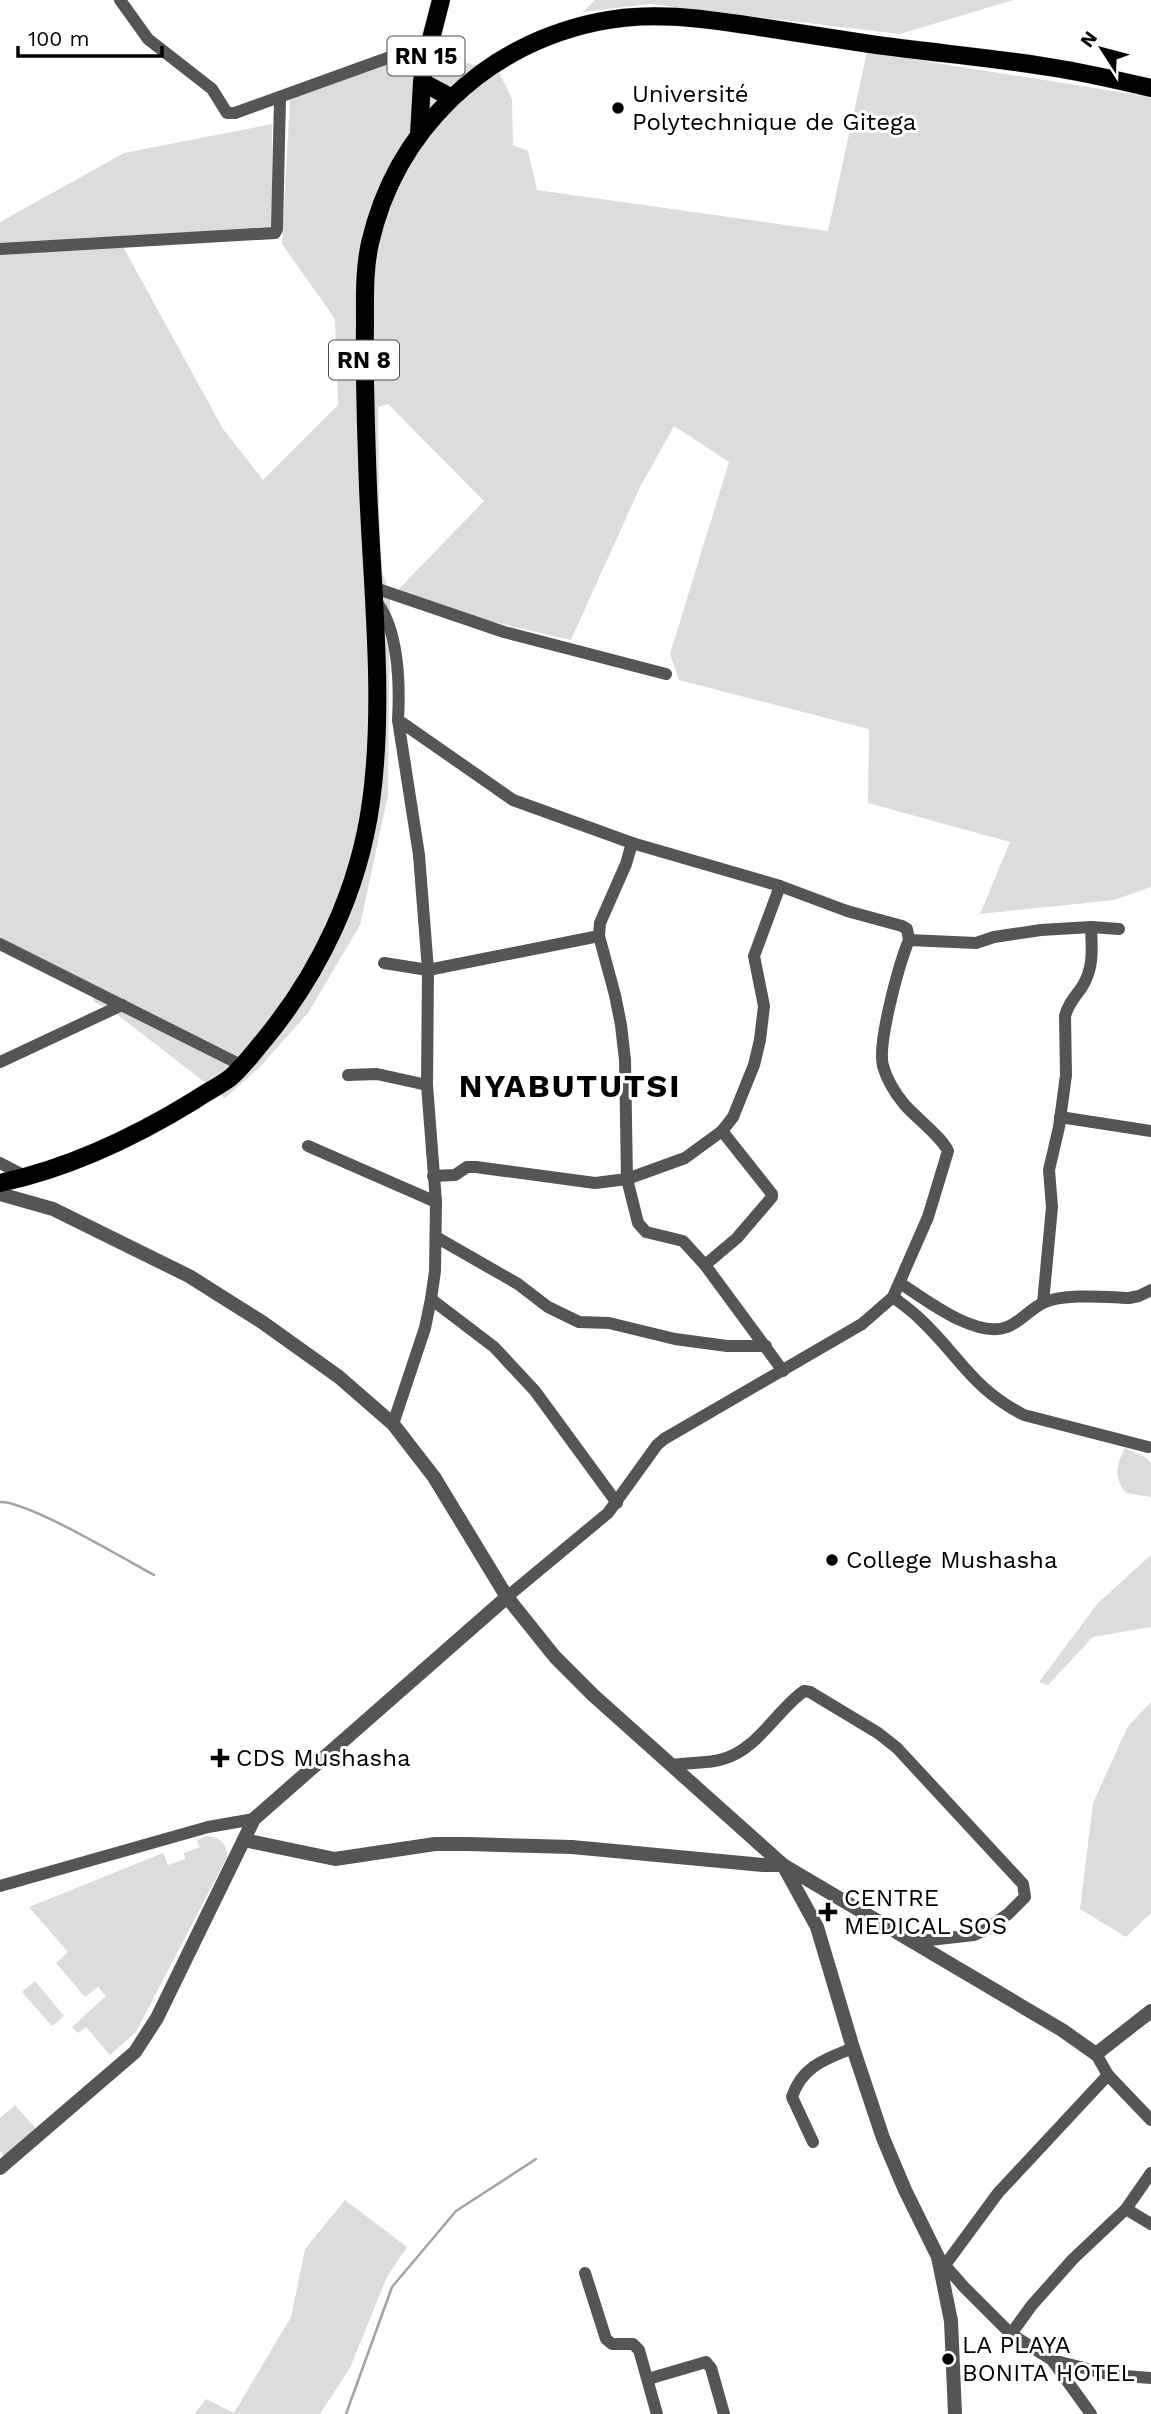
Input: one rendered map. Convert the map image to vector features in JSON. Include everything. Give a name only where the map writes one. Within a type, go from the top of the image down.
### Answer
[{"type":"main road","name":"RN 15","points":[[419,135],[422,82],[441,0]]},
{"type":"main road","name":"RN 8","points":[[0,1183],[28,1177],[119,1143],[229,1078],[243,1066],[285,1015],[322,955],[341,916],[363,849],[372,800],[376,742],[377,690],[364,381],[365,275],[370,243],[383,202],[419,135],[450,97],[493,64],[554,33],[634,16],[717,20],[882,46],[1061,69],[1151,88]]},
{"type":"main road","name":"RN 15","points":[[422,82],[450,97]]},
{"type":"street","points":[[120,0],[148,39],[212,89],[227,113],[235,113],[280,98],[429,43]]},
{"type":"street","points":[[0,249],[275,233],[278,229],[280,98]]},
{"type":"street","points":[[373,592],[504,632],[666,674]]},
{"type":"street","points":[[373,592],[393,639],[400,695],[398,720],[419,855],[428,970],[427,1086],[436,1202],[431,1299],[425,1328],[393,1424]]},
{"type":"street","points":[[0,2168],[135,2052],[157,2018],[254,1819],[617,1503],[657,1445],[862,1324],[893,1297],[928,1217],[948,1151],[942,1141],[903,1103],[889,1082],[883,1066],[889,1007],[909,940],[907,929],[847,911],[780,886],[632,843],[513,800],[398,720]]},
{"type":"street","points":[[632,843],[626,864],[600,923],[599,936],[615,995],[625,1060],[627,1179],[638,1223],[646,1232],[683,1241],[705,1265],[783,1371]]},
{"type":"street","points":[[433,1176],[455,1175],[467,1167],[476,1167],[595,1183],[627,1179],[685,1158],[722,1131],[733,1117],[757,1053],[764,1006],[754,956],[780,886]]},
{"type":"street","points":[[909,940],[975,943],[994,937],[1041,930],[1091,927],[1119,929]]},
{"type":"street","points":[[1043,1303],[1052,1207],[1049,1170],[1066,1075],[1065,1016],[1067,1007],[1084,984],[1092,965],[1091,927]]},
{"type":"street","points":[[384,964],[428,970],[599,936]]},
{"type":"street","points":[[0,944],[243,1066]]},
{"type":"street","points":[[1,1062],[122,1005]]},
{"type":"street","points":[[348,1075],[377,1074],[427,1086]]},
{"type":"street","points":[[1060,1117],[1151,1131]]},
{"type":"street","points":[[705,1265],[737,1238],[772,1197],[722,1131]]},
{"type":"street","points":[[309,1146],[436,1202]]},
{"type":"street","points":[[0,1163],[28,1177]]},
{"type":"street","points":[[0,1194],[53,1209],[189,1276],[262,1322],[339,1377],[393,1424],[434,1477],[507,1597],[555,1657],[593,1695],[783,1866],[1062,2030],[1096,2053],[1108,2075],[1151,2120]]},
{"type":"street","points":[[436,1237],[518,1284],[548,1307],[579,1322],[609,1323],[675,1339],[727,1346],[766,1346]]},
{"type":"street","points":[[901,1283],[944,1311],[981,1327],[1006,1328],[1043,1303],[1062,1299],[1129,1298],[1151,1290]]},
{"type":"street","points":[[893,1297],[919,1317],[972,1379],[1008,1407],[1024,1415],[1148,1447]]},
{"type":"street","points":[[431,1299],[494,1347],[535,1391],[617,1503]]},
{"type":"street","points":[[673,1765],[722,1760],[731,1756],[759,1735],[804,1691],[878,1733],[901,1752],[1023,1884],[1026,1892],[1008,1914],[974,1936],[912,1942]]},
{"type":"street","points":[[0,1886],[208,1827],[254,1819]]},
{"type":"street","points":[[244,1840],[335,1858],[435,1844],[468,1844],[572,1847],[783,1866]]},
{"type":"street","points":[[783,1866],[817,1927],[883,2138],[905,2190],[942,2261],[1011,2334],[1052,2360],[1112,2375],[1151,2378]]},
{"type":"street","points":[[1096,2053],[1151,2011]]},
{"type":"street","points":[[813,2142],[792,2096],[795,2087],[814,2064],[853,2048]]},
{"type":"street","points":[[955,2414],[951,2321],[942,2261],[998,2193],[1108,2075]]},
{"type":"street","points":[[1011,2334],[1032,2305],[1073,2259],[1126,2209],[1151,2173]]},
{"type":"street","points":[[1126,2209],[1151,2224]]},
{"type":"street","points":[[585,2273],[606,2339],[612,2344],[636,2346],[657,2414]]},
{"type":"street","points":[[1052,2360],[1091,2414]]},
{"type":"street","points":[[648,2379],[706,2362],[711,2368],[723,2414]]},
{"type":"shaded area","points":[[595,0],[1013,0],[900,34],[650,4],[583,12]]},
{"type":"shaded area","points":[[418,49],[499,72],[512,99],[513,145],[528,151],[537,190],[828,231],[867,52],[1151,97],[1151,887],[1114,900],[980,914],[1010,842],[868,803],[869,729],[679,680],[670,654],[729,462],[674,426],[640,487],[571,640],[390,598],[388,795],[360,925],[308,1013],[260,1067],[225,1098],[114,1012],[94,1002],[89,983],[0,940],[0,222],[124,153],[272,124],[272,239],[121,243],[223,429],[263,480],[338,405],[335,319],[282,244],[290,99]],"holes":[[[388,404],[484,501],[391,597],[380,566],[378,407]]]},
{"type":"shaded area","points":[[1125,1448],[1147,1458],[1151,1464],[1151,1497],[1126,1493],[1122,1487],[1117,1471]]},
{"type":"shaded area","points":[[1151,1555],[1151,1627],[1093,1637],[1048,1685],[1039,1682],[1098,1603]]},
{"type":"shaded area","points":[[1151,1702],[1151,1913],[1126,1937],[1080,1909],[1093,1803],[1128,1726]]},
{"type":"shaded area","points":[[208,1836],[222,1842],[227,1857],[136,2032],[110,2055],[86,2027],[78,2033],[72,2027],[106,1996],[98,1987],[85,1997],[56,1963],[68,1952],[29,1907],[163,1853],[168,1865],[185,1859],[184,1853],[200,1847],[197,1840]]},
{"type":"shaded area","points":[[35,1981],[64,2016],[52,2026],[22,1992]]},
{"type":"shaded area","points":[[15,2105],[37,2130],[5,2157],[0,2151],[0,2118]]},
{"type":"shaded area","points":[[345,2200],[407,2247],[387,2277],[350,2368],[320,2414],[194,2414],[206,2399],[234,2413],[291,2317],[305,2249]]},
{"type":"waterway","points":[[0,1502],[13,1504],[53,1520],[154,1575]]},
{"type":"waterway","points":[[346,2414],[392,2287],[456,2211],[536,2159]]},
{"type":"place","name":"Université Polytechnique de Gitega","points":[[618,108]]},
{"type":"place","name":"College Mushasha","points":[[832,1560]]},
{"type":"place","name":"CDS Mushasha","points":[[220,1758]]},
{"type":"place","name":"CENTRE MEDICAL SOS","points":[[828,1912]]},
{"type":"place","name":"LA PLAYA BONITA HOTEL","points":[[948,2359]]},
{"type":"district","name":"NYABUTUTSI","points":[[570,1086]]}]
